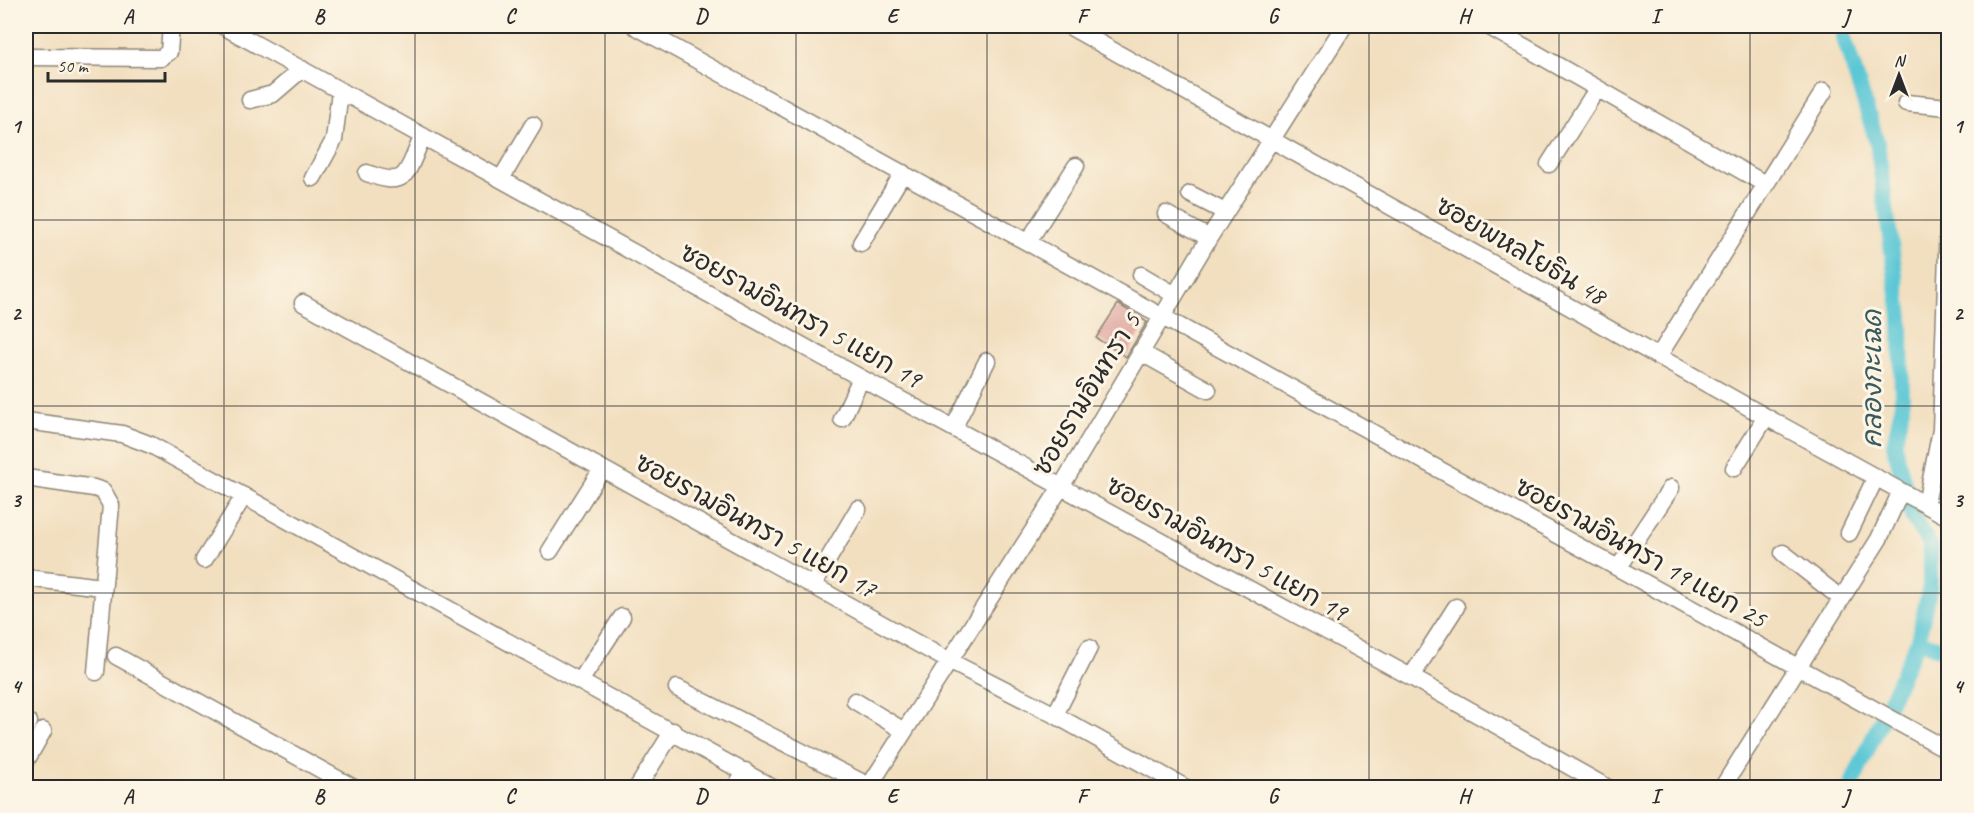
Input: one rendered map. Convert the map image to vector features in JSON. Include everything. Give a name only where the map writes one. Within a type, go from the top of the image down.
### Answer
[{"type":"street","points":[[26,57],[161,58],[169,52],[171,26]]},
{"type":"street","name":"ซอยรามอินทรา 5 แยก 19","points":[[223,26],[861,378],[1411,676],[1608,788]]},
{"type":"street","points":[[635,26],[1162,316]]},
{"type":"street","name":"ซอยพหลโยธิน 48","points":[[1069,26],[1099,33],[1271,138],[1658,357],[1948,517]]},
{"type":"street","name":"ซอยรามอินทรา 5","points":[[869,787],[1061,487],[1209,238],[1344,26]]},
{"type":"street","points":[[1488,26],[1765,184]]},
{"type":"street","points":[[250,100],[273,94],[302,69]]},
{"type":"street","points":[[1550,164],[1597,89]]},
{"type":"street","points":[[313,178],[334,140],[340,91]]},
{"type":"street","points":[[1658,357],[1824,91]]},
{"type":"street","points":[[1906,103],[1948,107]]},
{"type":"street","points":[[501,179],[533,125]]},
{"type":"street","points":[[367,173],[388,181],[397,181],[403,177],[423,136]]},
{"type":"street","points":[[1028,242],[1076,166]]},
{"type":"street","points":[[861,243],[903,173]]},
{"type":"street","points":[[1190,194],[1225,212]]},
{"type":"street","points":[[1166,214],[1209,238]]},
{"type":"street","points":[[1926,504],[1945,434],[1948,223]]},
{"type":"street","points":[[1141,275],[1175,295]]},
{"type":"street","name":"ซอยรามอินทรา 5 แยก 17","points":[[303,303],[949,661],[1054,715],[1186,788]]},
{"type":"street","name":"ซอยรามอินทรา 19 แยก 25","points":[[1162,316],[1948,750]]},
{"type":"street","points":[[1140,352],[1208,390]]},
{"type":"street","points":[[954,427],[987,361]]},
{"type":"street","points":[[842,419],[861,378]]},
{"type":"street","points":[[1734,468],[1766,417]]},
{"type":"street","points":[[26,421],[131,437],[581,680],[773,788]]},
{"type":"street","points":[[550,551],[602,469]]},
{"type":"street","points":[[1849,533],[1876,477]]},
{"type":"street","points":[[26,478],[94,488],[107,495],[111,505],[96,672]]},
{"type":"street","points":[[1619,567],[1671,488]]},
{"type":"street","points":[[1722,788],[1879,539],[1901,491]]},
{"type":"street","points":[[204,560],[244,496]]},
{"type":"street","points":[[813,585],[858,509]]},
{"type":"street","points":[[1783,553],[1842,599]]},
{"type":"street","points":[[26,578],[102,587]]},
{"type":"street","points":[[1411,676],[1456,608]]},
{"type":"street","points":[[581,680],[622,617]]},
{"type":"street","points":[[1054,715],[1089,648]]},
{"type":"street","points":[[116,656],[354,788]]},
{"type":"street","points":[[677,688],[869,787]]},
{"type":"street","points":[[855,701],[904,731]]},
{"type":"street","points":[[26,761],[43,731]]},
{"type":"street","points":[[637,788],[673,731]]},
{"type":"street","points":[[735,788],[745,771]]},
{"type":"building","points":[[1118,304],[1147,322],[1126,357],[1096,338]]},
{"type":"waterway","name":"คลองกะเฉด","points":[[1845,26],[1844,38],[1877,142],[1901,317],[1902,407],[1894,445],[1913,518],[1930,545],[1930,586],[1918,640],[1850,788]]},
{"type":"waterway","points":[[1918,640],[1948,652]]}]
